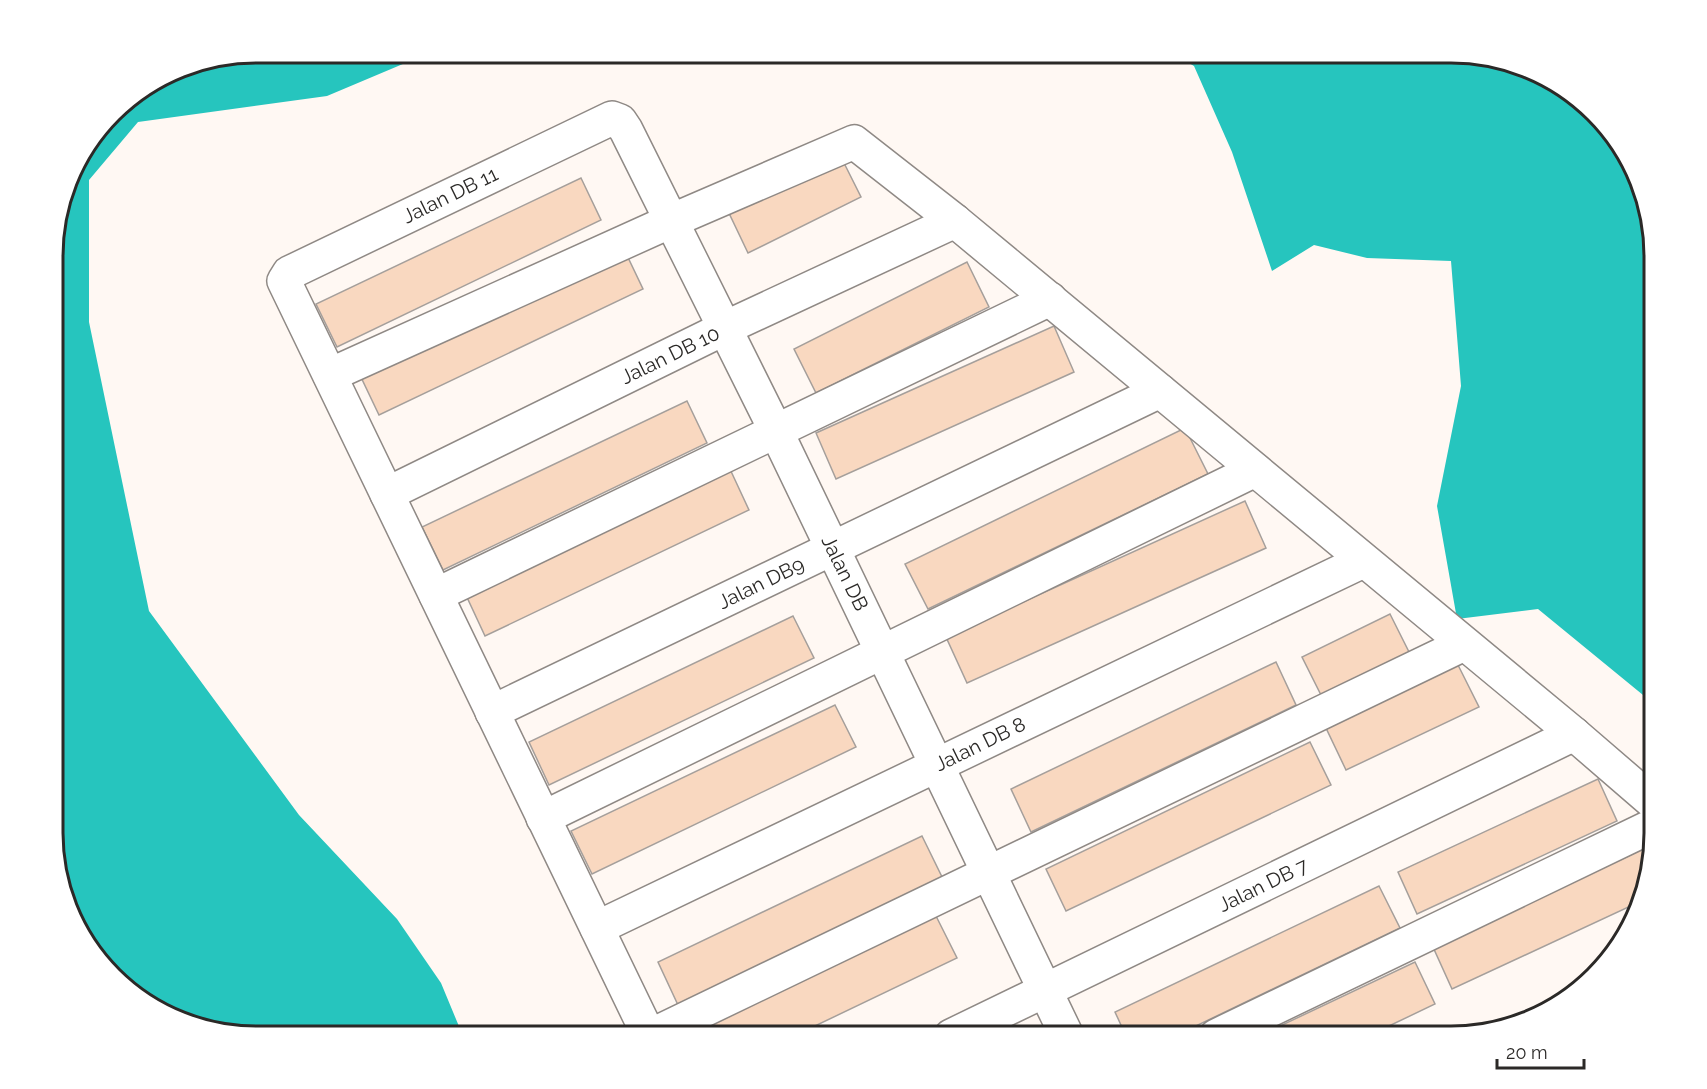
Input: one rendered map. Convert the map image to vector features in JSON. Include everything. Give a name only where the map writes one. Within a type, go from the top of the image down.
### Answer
[{"type":"street","name":"Jalan DB","points":[[612,118],[621,121],[626,130],[725,328],[1062,1026]]},
{"type":"street","name":"Jalan DB 11","points":[[330,375],[284,281],[289,273],[612,118]]},
{"type":"street","points":[[645,1026],[330,375],[671,221],[854,142],[1050,300],[1644,794]]},
{"type":"street","name":"Jalan DB 10","points":[[387,494],[725,328],[954,221]]},
{"type":"street","points":[[436,595],[1050,300]]},
{"type":"street","name":"Jalan DB9","points":[[492,712],[1160,391]]},
{"type":"street","points":[[543,818],[1255,470]]},
{"type":"street","name":"Jalan DB 8","points":[[597,928],[1363,561]]},
{"type":"street","points":[[671,1026],[1464,644]]},
{"type":"street","name":"Jalan DB 7","points":[[971,1026],[1574,734]]},
{"type":"street","points":[[1237,1026],[1644,830]]},
{"type":"water","points":[[256,63],[405,63],[327,96],[138,122],[89,180],[89,322],[149,611],[299,815],[397,919],[441,983],[459,1026],[243,1026],[194,1016],[149,994],[119,970],[95,940],[83,919],[70,883],[63,833],[63,256],[65,230],[73,194],[83,170],[103,138],[119,119],[149,95],[194,73],[230,65]]},
{"type":"water","points":[[1189,63],[1451,63],[1477,65],[1525,78],[1558,95],[1588,119],[1604,138],[1629,182],[1637,206],[1644,243],[1644,696],[1538,609],[1457,619],[1437,506],[1461,386],[1451,261],[1367,258],[1314,245],[1272,271],[1232,152],[1194,66]]},
{"type":"building","points":[[840,155],[861,197],[748,253],[728,211]]},
{"type":"building","points":[[581,178],[601,220],[337,347],[316,304]]},
{"type":"building","points":[[623,247],[643,289],[379,415],[359,373]]},
{"type":"building","points":[[967,262],[989,307],[816,393],[794,349]]},
{"type":"building","points":[[1054,326],[1074,372],[836,479],[816,433]]},
{"type":"building","points":[[687,401],[707,443],[443,570],[422,527]]},
{"type":"building","points":[[1185,428],[1208,474],[928,609],[905,564]]},
{"type":"building","points":[[729,467],[749,510],[485,636],[465,593]]},
{"type":"building","points":[[1245,501],[1266,548],[967,683],[946,637]]},
{"type":"building","points":[[1390,614],[1411,656],[1323,699],[1302,657]]},
{"type":"building","points":[[793,616],[814,658],[549,785],[529,742]]},
{"type":"building","points":[[1276,662],[1296,705],[1031,832],[1011,789]]},
{"type":"building","points":[[1458,665],[1479,707],[1346,770],[1326,728]]},
{"type":"building","points":[[835,705],[856,747],[592,874],[571,831]]},
{"type":"building","points":[[1310,742],[1331,785],[1066,911],[1046,869]]},
{"type":"building","points":[[1598,779],[1617,821],[1417,914],[1398,872]]},
{"type":"building","points":[[922,836],[943,879],[678,1005],[658,962]]},
{"type":"building","points":[[1644,849],[1640,871],[1629,907],[1452,989],[1433,947]]},
{"type":"building","points":[[1379,886],[1400,928],[1196,1026],[1121,1026],[1115,1012]]},
{"type":"building","points":[[936,916],[957,958],[815,1026],[705,1026]]},
{"type":"building","points":[[1415,962],[1435,1004],[1389,1026],[1280,1026]]}]
